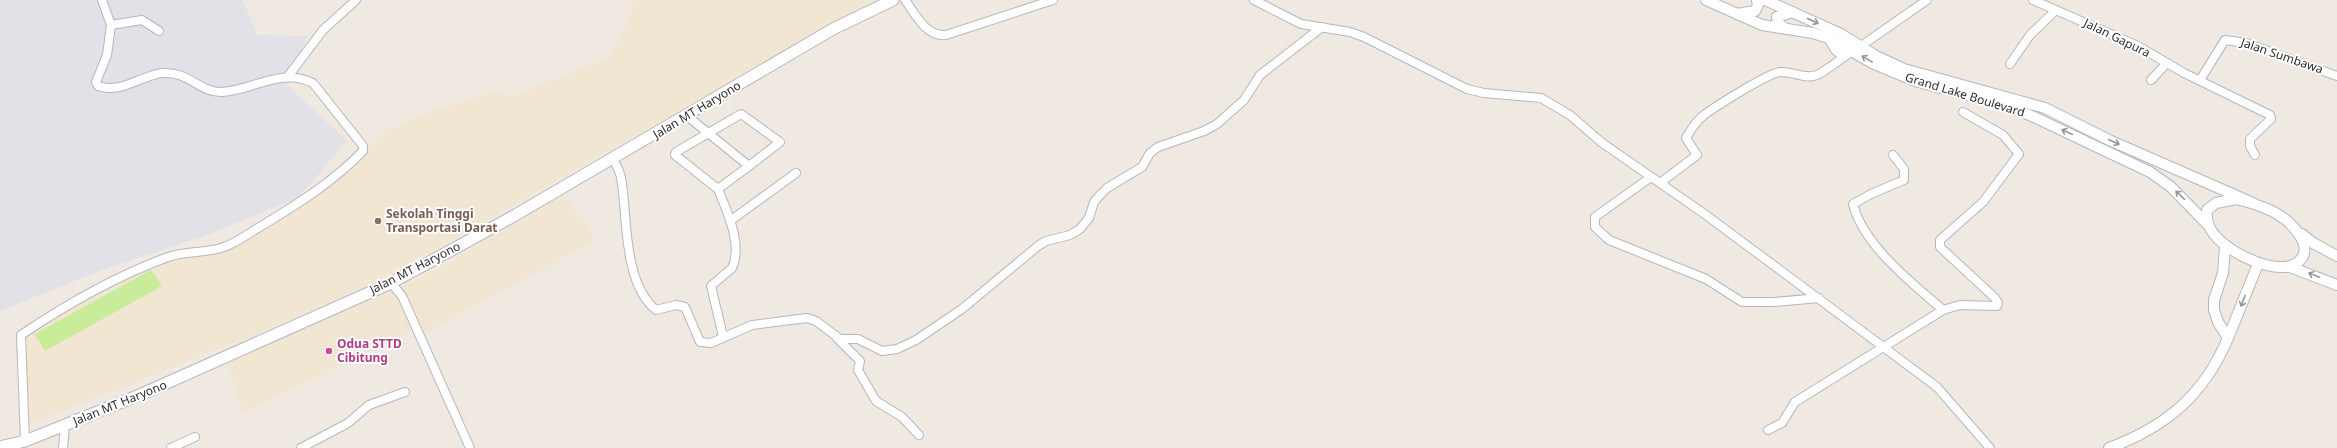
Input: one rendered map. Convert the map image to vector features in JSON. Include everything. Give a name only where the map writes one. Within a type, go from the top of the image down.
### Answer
[{"type":"main road","name":"Jalan MT Haryono","points":[[0,447],[25,441],[223,359],[391,282],[512,217],[687,116],[833,29],[893,0]]},
{"type":"street","points":[[25,441],[21,335],[67,304],[113,279],[170,256],[221,248],[233,243],[290,209],[326,184],[363,151],[363,146],[314,83],[290,75],[222,92],[210,91],[187,77],[167,73],[153,75],[114,88],[102,88],[96,82],[107,55],[111,26],[102,0]]},
{"type":"street","points":[[290,75],[292,69],[323,30],[356,0]]},
{"type":"street","points":[[905,0],[930,33],[937,36],[946,35],[1053,0]]},
{"type":"street","points":[[1254,0],[1294,21],[1364,37],[1467,89],[1484,93],[1531,95],[1552,102],[1651,177],[1886,347],[1937,387],[1990,448]]},
{"type":"street","name":"Grand Lake Boulevard","points":[[1706,0],[1762,25],[1813,33],[1857,48],[1904,69],[2044,108],[2109,140],[2270,209],[2285,219],[2297,230]]},
{"type":"street","points":[[1736,14],[1745,14],[1754,11],[1758,5],[1757,0]]},
{"type":"street","name":"Grand Lake Boulevard","points":[[1765,0],[1841,34],[1874,64],[1915,81],[2010,107],[2132,162],[2171,187],[2207,224],[2213,236],[2225,247],[2240,257],[2258,264],[2275,268],[2290,267]]},
{"type":"street","points":[[1660,183],[1697,155],[1697,152],[1686,138],[1692,127],[1703,116],[1748,89],[1762,78],[1781,72],[1806,76],[1816,74],[1844,57],[1927,0]]},
{"type":"street","name":"Jalan Gapura","points":[[2033,0],[2138,46],[2166,63],[2270,115],[2272,118],[2250,139],[2250,146],[2255,155]]},
{"type":"street","points":[[2010,64],[2030,35],[2056,10]]},
{"type":"street","points":[[1788,30],[1778,23],[1777,17],[1785,13],[1792,12]]},
{"type":"street","points":[[111,26],[144,19],[151,22],[159,31]]},
{"type":"street","points":[[837,338],[862,340],[881,351],[892,351],[910,343],[964,308],[1038,246],[1046,241],[1070,236],[1080,229],[1089,218],[1094,202],[1099,196],[1107,188],[1142,167],[1150,153],[1158,147],[1204,131],[1217,124],[1244,100],[1260,75],[1322,27]]},
{"type":"street","points":[[1828,38],[1836,50],[1844,57]]},
{"type":"street","name":"Jalan Sumbawa","points":[[2200,80],[2225,40],[2246,43],[2337,76]]},
{"type":"street","points":[[2151,80],[2166,63]]},
{"type":"street","points":[[1768,430],[1779,427],[1788,417],[1795,402],[1886,347],[1943,310],[1960,305],[1997,306],[1998,303],[1995,298],[1940,247],[1940,240],[1982,202],[2019,154],[2016,147],[2003,136],[1963,112]]},
{"type":"street","points":[[718,189],[780,140],[741,114],[676,152],[675,155],[718,189],[730,221],[736,258],[734,266],[711,286],[723,336]]},
{"type":"street","points":[[687,116],[749,166]]},
{"type":"street","points":[[1893,155],[1904,169],[1904,180],[1883,190],[1866,194],[1852,204],[1852,210],[1863,230],[1900,273],[1943,310]]},
{"type":"street","points":[[612,159],[618,166],[621,173],[633,265],[647,304],[656,310],[676,305],[685,307],[700,342],[706,344],[752,324],[808,318],[815,319],[860,361],[858,370],[876,402],[902,417],[919,435]]},
{"type":"street","points":[[730,221],[796,173]]},
{"type":"street","points":[[1651,177],[1595,217],[1595,227],[1609,240],[1706,279],[1742,302],[1819,298]]},
{"type":"street","points":[[2207,224],[2206,213],[2211,205],[2222,200],[2253,202]]},
{"type":"street","points":[[2297,230],[2313,243],[2337,256]]},
{"type":"street","points":[[2290,267],[2301,262],[2306,253],[2304,242],[2297,230]]},
{"type":"street","points":[[2225,247],[2226,257],[2213,298],[2213,312],[2228,338]]},
{"type":"street","points":[[2109,448],[2120,445],[2165,419],[2197,391],[2210,375],[2228,338],[2258,264]]},
{"type":"street","points":[[2290,267],[2337,285]]},
{"type":"street","points":[[391,282],[402,296],[470,448]]},
{"type":"street","points":[[301,448],[348,423],[369,405],[405,392]]},
{"type":"street","points":[[63,448],[65,425]]},
{"type":"street","points":[[171,448],[195,437]]},
{"type":"shaded area","points":[[0,0],[243,0],[257,35],[307,36],[287,85],[347,141],[298,198],[207,235],[102,270],[0,311]]},
{"type":"shaded area","name":"Sekolah Tinggi Transportasi Darat","points":[[638,0],[873,0],[451,241],[384,277],[269,329],[25,426],[21,337],[87,293],[174,258],[220,252],[354,163],[383,132],[436,109],[494,92],[512,96],[611,57],[631,15],[632,4]]},
{"type":"shaded area","name":"Sekolah Tinggi Transportasi Darat","points":[[562,192],[596,240],[423,334],[420,326],[243,414],[228,363],[402,286],[444,265],[506,229]]},
{"type":"green space","points":[[151,270],[162,286],[45,351],[35,334]]},
{"type":"place","name":"Sekolah Tinggi Transportasi Darat","points":[[378,221]]},
{"type":"place","name":"Odua STTD Cibitung","points":[[329,351]]}]
